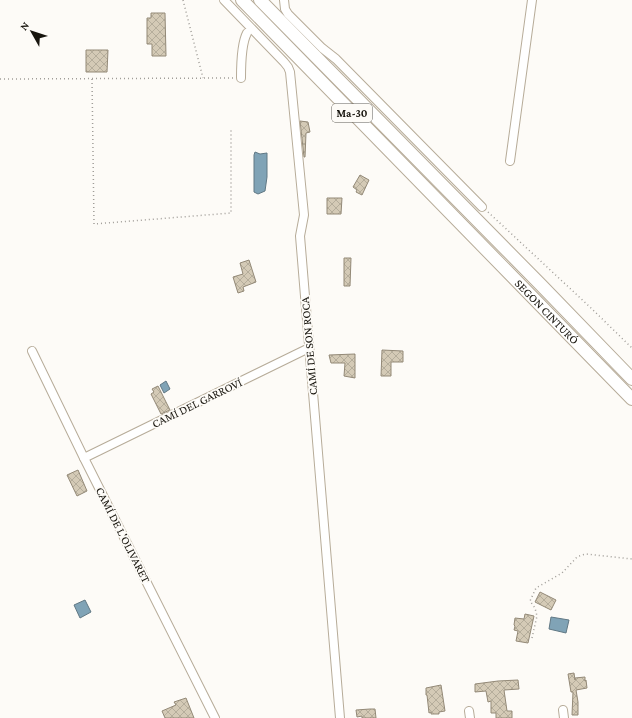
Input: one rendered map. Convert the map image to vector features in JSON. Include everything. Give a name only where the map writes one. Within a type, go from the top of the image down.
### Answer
[{"type":"highway","name":"SEGON CINTURÓ","points":[[242,0],[632,399]]},
{"type":"highway","name":"Ma-30","points":[[260,0],[632,379]]},
{"type":"highway","points":[[619,365],[632,373]]},
{"type":"highway","points":[[602,368],[618,394],[632,408]]},
{"type":"street","name":"CAMÍ DE SON ROCA","points":[[224,0],[290,69],[304,215],[300,236],[340,718]]},
{"type":"street","points":[[284,0],[285,9],[288,14],[322,48],[336,59],[482,207]]},
{"type":"street","points":[[510,162],[532,0]]},
{"type":"street","points":[[237,78],[247,33]]},
{"type":"street","name":"CAMÍ DEL GARROVÍ","points":[[84,458],[309,348]]},
{"type":"street","name":"CAMÍ DE L'OLIVARET","points":[[32,351],[84,458],[215,718]]},
{"type":"path","points":[[183,0],[203,78]]},
{"type":"path","points":[[0,79],[237,78]]},
{"type":"path","points":[[92,79],[94,224],[231,213],[231,130]]},
{"type":"path","points":[[482,207],[632,348]]},
{"type":"path","points":[[532,638],[537,616],[535,608],[530,601],[536,588],[562,573],[577,557],[582,555],[586,554],[632,559]]},
{"type":"water","points":[[255,152],[260,154],[267,153],[267,177],[265,191],[258,194],[254,192]]},
{"type":"water","points":[[166,381],[170,389],[164,393],[160,385]]},
{"type":"water","points":[[85,600],[91,612],[80,618],[74,605]]},
{"type":"water","points":[[551,617],[569,620],[566,633],[549,629]]},
{"type":"building","points":[[151,13],[165,13],[166,56],[152,56],[152,44],[147,44],[147,18],[151,18]]},
{"type":"building","points":[[86,50],[108,50],[107,72],[86,72]]},
{"type":"building","points":[[300,121],[308,122],[310,132],[306,133],[305,157],[304,157]]},
{"type":"building","points":[[360,175],[369,180],[362,195],[356,192],[357,190],[353,187]]},
{"type":"building","points":[[327,198],[342,198],[341,214],[327,214]]},
{"type":"building","points":[[344,258],[351,258],[350,286],[344,286]]},
{"type":"building","points":[[249,260],[256,282],[243,287],[244,291],[238,293],[233,277],[243,274],[240,263]]},
{"type":"building","points":[[382,350],[403,351],[403,362],[391,362],[391,376],[381,376]]},
{"type":"building","points":[[355,354],[355,378],[344,376],[345,363],[331,363],[329,355]]},
{"type":"building","points":[[158,386],[170,410],[161,414],[151,394],[154,392],[152,389]]},
{"type":"building","points":[[78,470],[87,491],[77,496],[67,475]]},
{"type":"building","points":[[540,592],[556,600],[551,610],[535,602]]},
{"type":"building","points":[[525,614],[534,616],[528,643],[516,641],[518,631],[514,630],[515,618],[524,619]]},
{"type":"building","points":[[574,673],[575,680],[575,678],[585,677],[587,688],[576,690],[578,715],[572,715],[573,692],[571,692],[568,674]]},
{"type":"building","points":[[518,680],[519,689],[504,690],[507,711],[512,711],[512,718],[496,718],[496,713],[491,713],[491,701],[488,702],[486,691],[475,692],[475,684]]},
{"type":"building","points":[[441,685],[445,711],[439,712],[439,714],[431,714],[431,712],[429,713],[426,688]]},
{"type":"building","points":[[186,698],[194,718],[165,718],[162,711],[176,705],[174,702]]},
{"type":"building","points":[[375,709],[376,718],[362,718],[362,716],[357,717],[356,710]]}]
